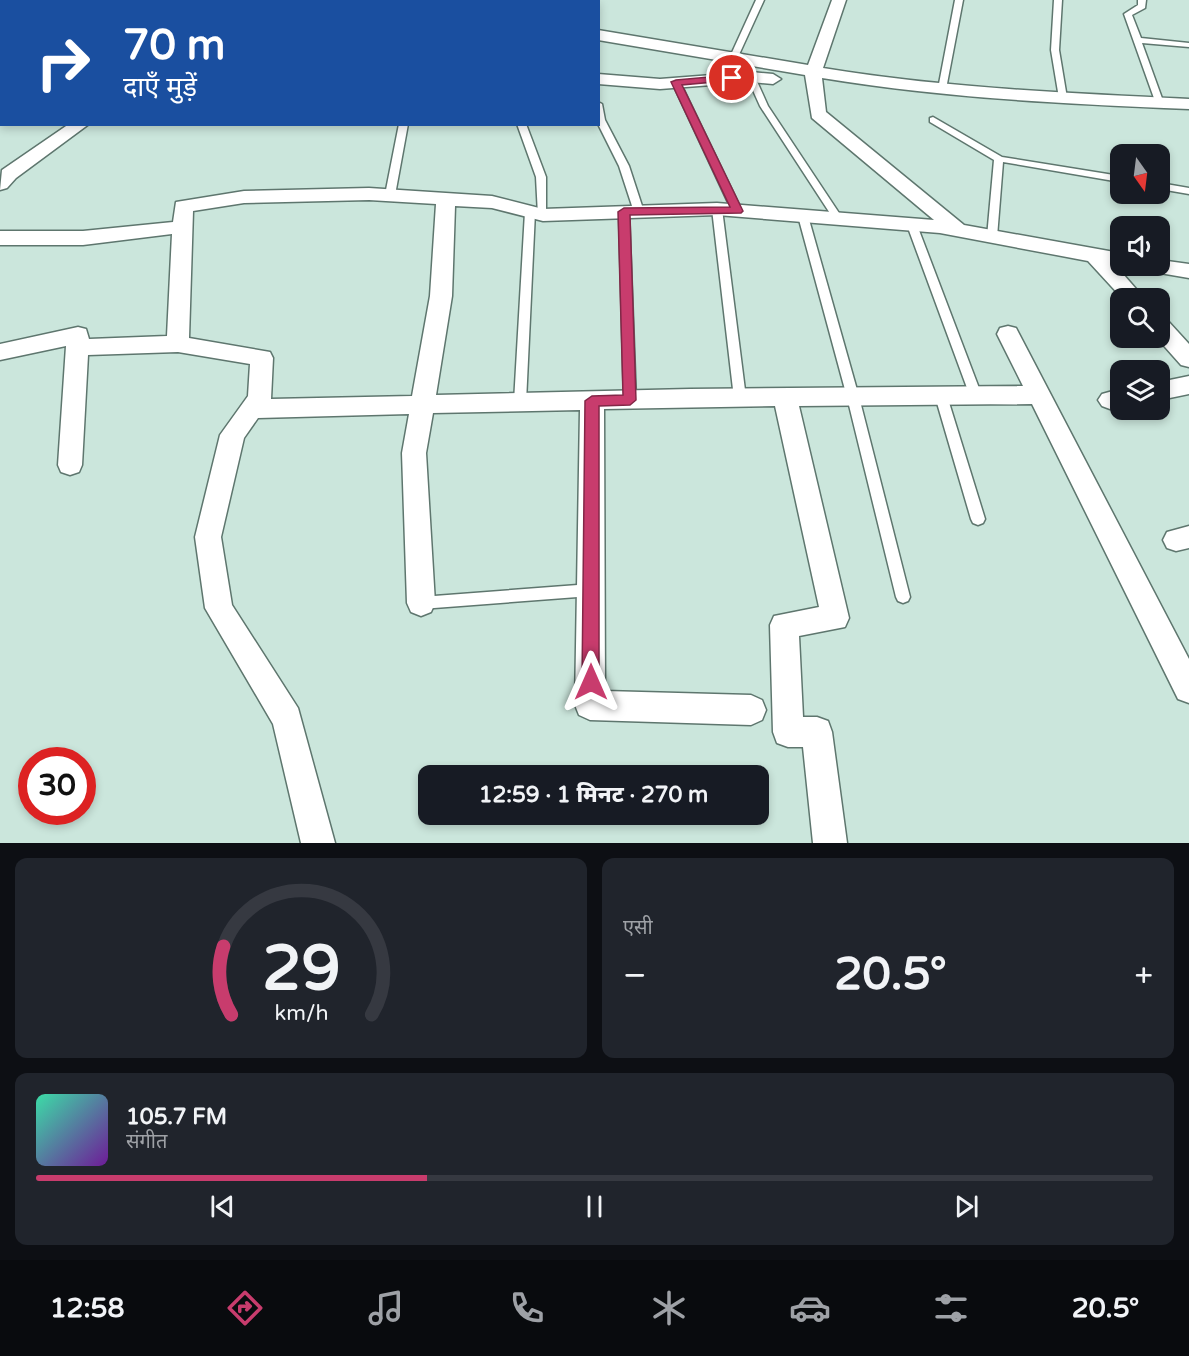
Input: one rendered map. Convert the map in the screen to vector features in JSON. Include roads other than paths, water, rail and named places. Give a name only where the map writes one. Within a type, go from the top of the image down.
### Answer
[{"type":"street","points":[[839,0],[813,78],[818,114],[959,231]]},
{"type":"street","points":[[600,35],[733,59],[813,78]]},
{"type":"street","points":[[600,80],[676,82],[751,77],[813,78],[1064,98],[1189,104]]},
{"type":"street","points":[[3,177],[78,126]]},
{"type":"street","points":[[178,344],[183,206],[244,197],[390,195],[446,198],[492,202],[537,213],[717,209],[912,225],[959,231],[1110,258]]},
{"type":"street","points":[[421,603],[414,453],[441,296],[446,198]]},
{"type":"street","points":[[0,238],[83,238],[182,227]]},
{"type":"street","points":[[1095,256],[1125,288]]},
{"type":"street","points":[[1170,268],[1189,271]]},
{"type":"street","points":[[1008,334],[1189,689]]},
{"type":"street","points":[[0,352],[78,335],[70,465]]},
{"type":"street","points":[[1170,338],[1189,359]]},
{"type":"street","points":[[78,347],[178,344],[262,358],[260,398],[232,435],[208,537],[219,608],[287,719],[318,843]]},
{"type":"street","points":[[1170,389],[1189,385]]},
{"type":"street","points":[[251,409],[740,398],[1040,396]]},
{"type":"street","points":[[785,398],[835,618],[784,625],[788,732],[817,732],[830,843]]},
{"type":"street","points":[[592,401],[590,705],[751,710]]},
{"type":"lane","points":[[733,59],[760,0]]},
{"type":"lane","points":[[942,89],[959,0]]},
{"type":"lane","points":[[1058,0],[1055,50],[1064,98]]},
{"type":"lane","points":[[1142,0],[1142,6],[1128,14],[1159,101]]},
{"type":"lane","points":[[1136,40],[1189,45]]},
{"type":"lane","points":[[751,77],[764,106],[838,219]]},
{"type":"lane","points":[[676,82],[737,211]]},
{"type":"lane","points":[[600,115],[624,166],[631,212],[630,400]]},
{"type":"lane","points":[[933,120],[999,159],[1110,177]]},
{"type":"lane","points":[[390,195],[404,126]]},
{"type":"lane","points":[[520,402],[541,177],[522,126]]},
{"type":"lane","points":[[992,237],[999,159]]},
{"type":"lane","points":[[1170,188],[1189,191]]},
{"type":"lane","points":[[717,209],[740,398]]},
{"type":"lane","points":[[803,216],[853,397],[903,597]]},
{"type":"lane","points":[[912,225],[976,396]]},
{"type":"lane","points":[[941,396],[978,519]]},
{"type":"lane","points":[[421,603],[591,590]]}]
